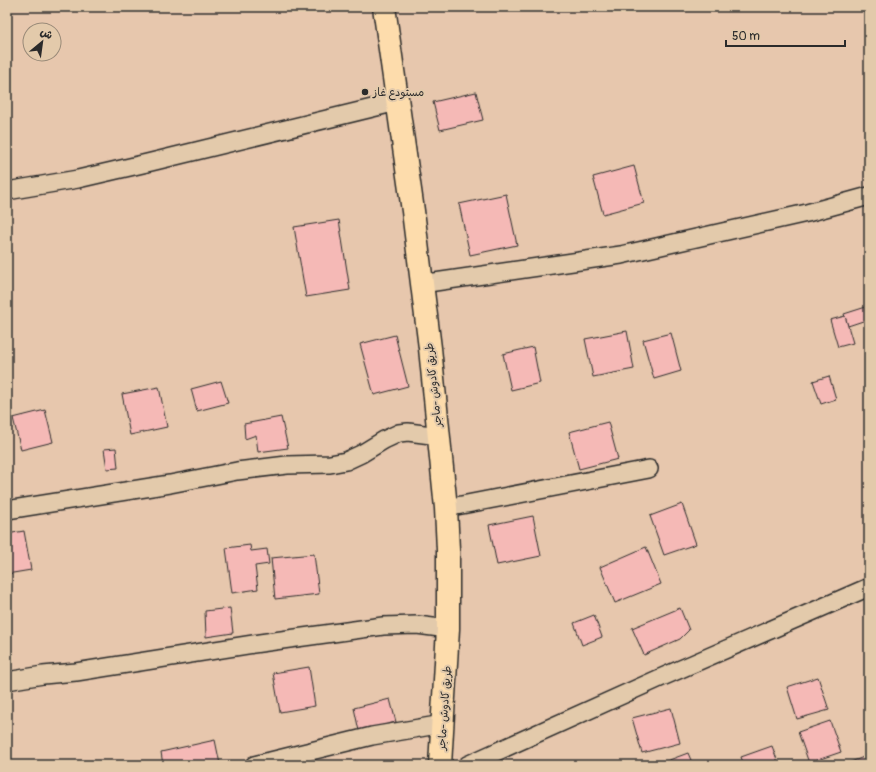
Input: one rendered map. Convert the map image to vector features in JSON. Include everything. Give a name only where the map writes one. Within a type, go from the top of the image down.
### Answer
[{"type":"highway","name":"طريق كادوش -ماجر","points":[[384,7],[430,348],[446,508],[448,550],[448,629],[440,765]]},
{"type":"street","points":[[7,191],[78,179],[147,164],[397,102]]},
{"type":"street","points":[[421,284],[621,255],[807,213],[869,196]]},
{"type":"street","points":[[7,510],[170,484],[237,470],[287,464],[330,464],[346,461],[399,433],[408,432],[439,436]]},
{"type":"street","points":[[446,508],[649,469]]},
{"type":"street","points":[[467,765],[660,678],[868,590]]},
{"type":"street","points":[[7,681],[383,626],[417,625],[448,629]]},
{"type":"street","points":[[254,765],[372,736],[442,724]]},
{"type":"building","points":[[476,92],[483,120],[440,130],[433,102]]},
{"type":"building","points":[[634,166],[644,203],[603,214],[593,177]]},
{"type":"building","points":[[506,194],[517,245],[470,255],[459,204]]},
{"type":"building","points":[[339,220],[350,290],[306,297],[294,227]]},
{"type":"building","points":[[869,306],[869,319],[848,326],[844,314]]},
{"type":"building","points":[[845,316],[853,343],[838,347],[830,320]]},
{"type":"building","points":[[627,331],[634,369],[593,377],[585,339]]},
{"type":"building","points":[[671,333],[681,371],[654,379],[643,340]]},
{"type":"building","points":[[395,335],[408,386],[374,395],[360,344]]},
{"type":"building","points":[[533,347],[540,383],[511,390],[503,354]]},
{"type":"building","points":[[829,376],[836,399],[821,404],[813,381]]},
{"type":"building","points":[[221,381],[228,403],[197,411],[191,389]]},
{"type":"building","points":[[159,387],[167,427],[130,435],[122,394]]},
{"type":"building","points":[[45,410],[53,442],[21,450],[13,418]]},
{"type":"building","points":[[281,417],[288,448],[258,452],[256,435],[245,439],[244,424]]},
{"type":"building","points":[[608,422],[618,459],[579,469],[569,432]]},
{"type":"building","points":[[116,448],[118,468],[107,469],[104,449]]},
{"type":"building","points":[[682,504],[696,544],[664,555],[650,516]]},
{"type":"building","points":[[533,516],[541,556],[497,565],[489,525]]},
{"type":"building","points":[[24,531],[31,570],[7,574],[7,534]]},
{"type":"building","points":[[250,545],[251,551],[267,549],[269,564],[255,566],[258,589],[232,593],[226,548]]},
{"type":"building","points":[[646,547],[661,584],[615,603],[600,567]]},
{"type":"building","points":[[314,554],[319,594],[275,599],[271,558]]},
{"type":"building","points":[[230,608],[233,633],[206,637],[205,611]]},
{"type":"building","points":[[680,608],[689,630],[680,639],[644,655],[632,628]]},
{"type":"building","points":[[594,615],[602,637],[582,645],[574,623]]},
{"type":"building","points":[[309,667],[315,706],[280,712],[273,673]]},
{"type":"building","points":[[818,677],[829,710],[797,719],[787,687]]},
{"type":"building","points":[[390,699],[396,722],[359,731],[354,708]]},
{"type":"building","points":[[671,708],[680,743],[642,753],[632,718]]},
{"type":"building","points":[[830,721],[841,752],[809,763],[798,732]]},
{"type":"building","points":[[215,740],[220,764],[163,765],[161,752]]},
{"type":"building","points":[[772,746],[779,765],[744,765],[741,757]]},
{"type":"building","points":[[688,753],[693,765],[656,765]]},
{"type":"building","points":[[869,755],[869,765],[843,765]]},
{"type":"place","name":"مستودع غاز","points":[[365,92]]}]
